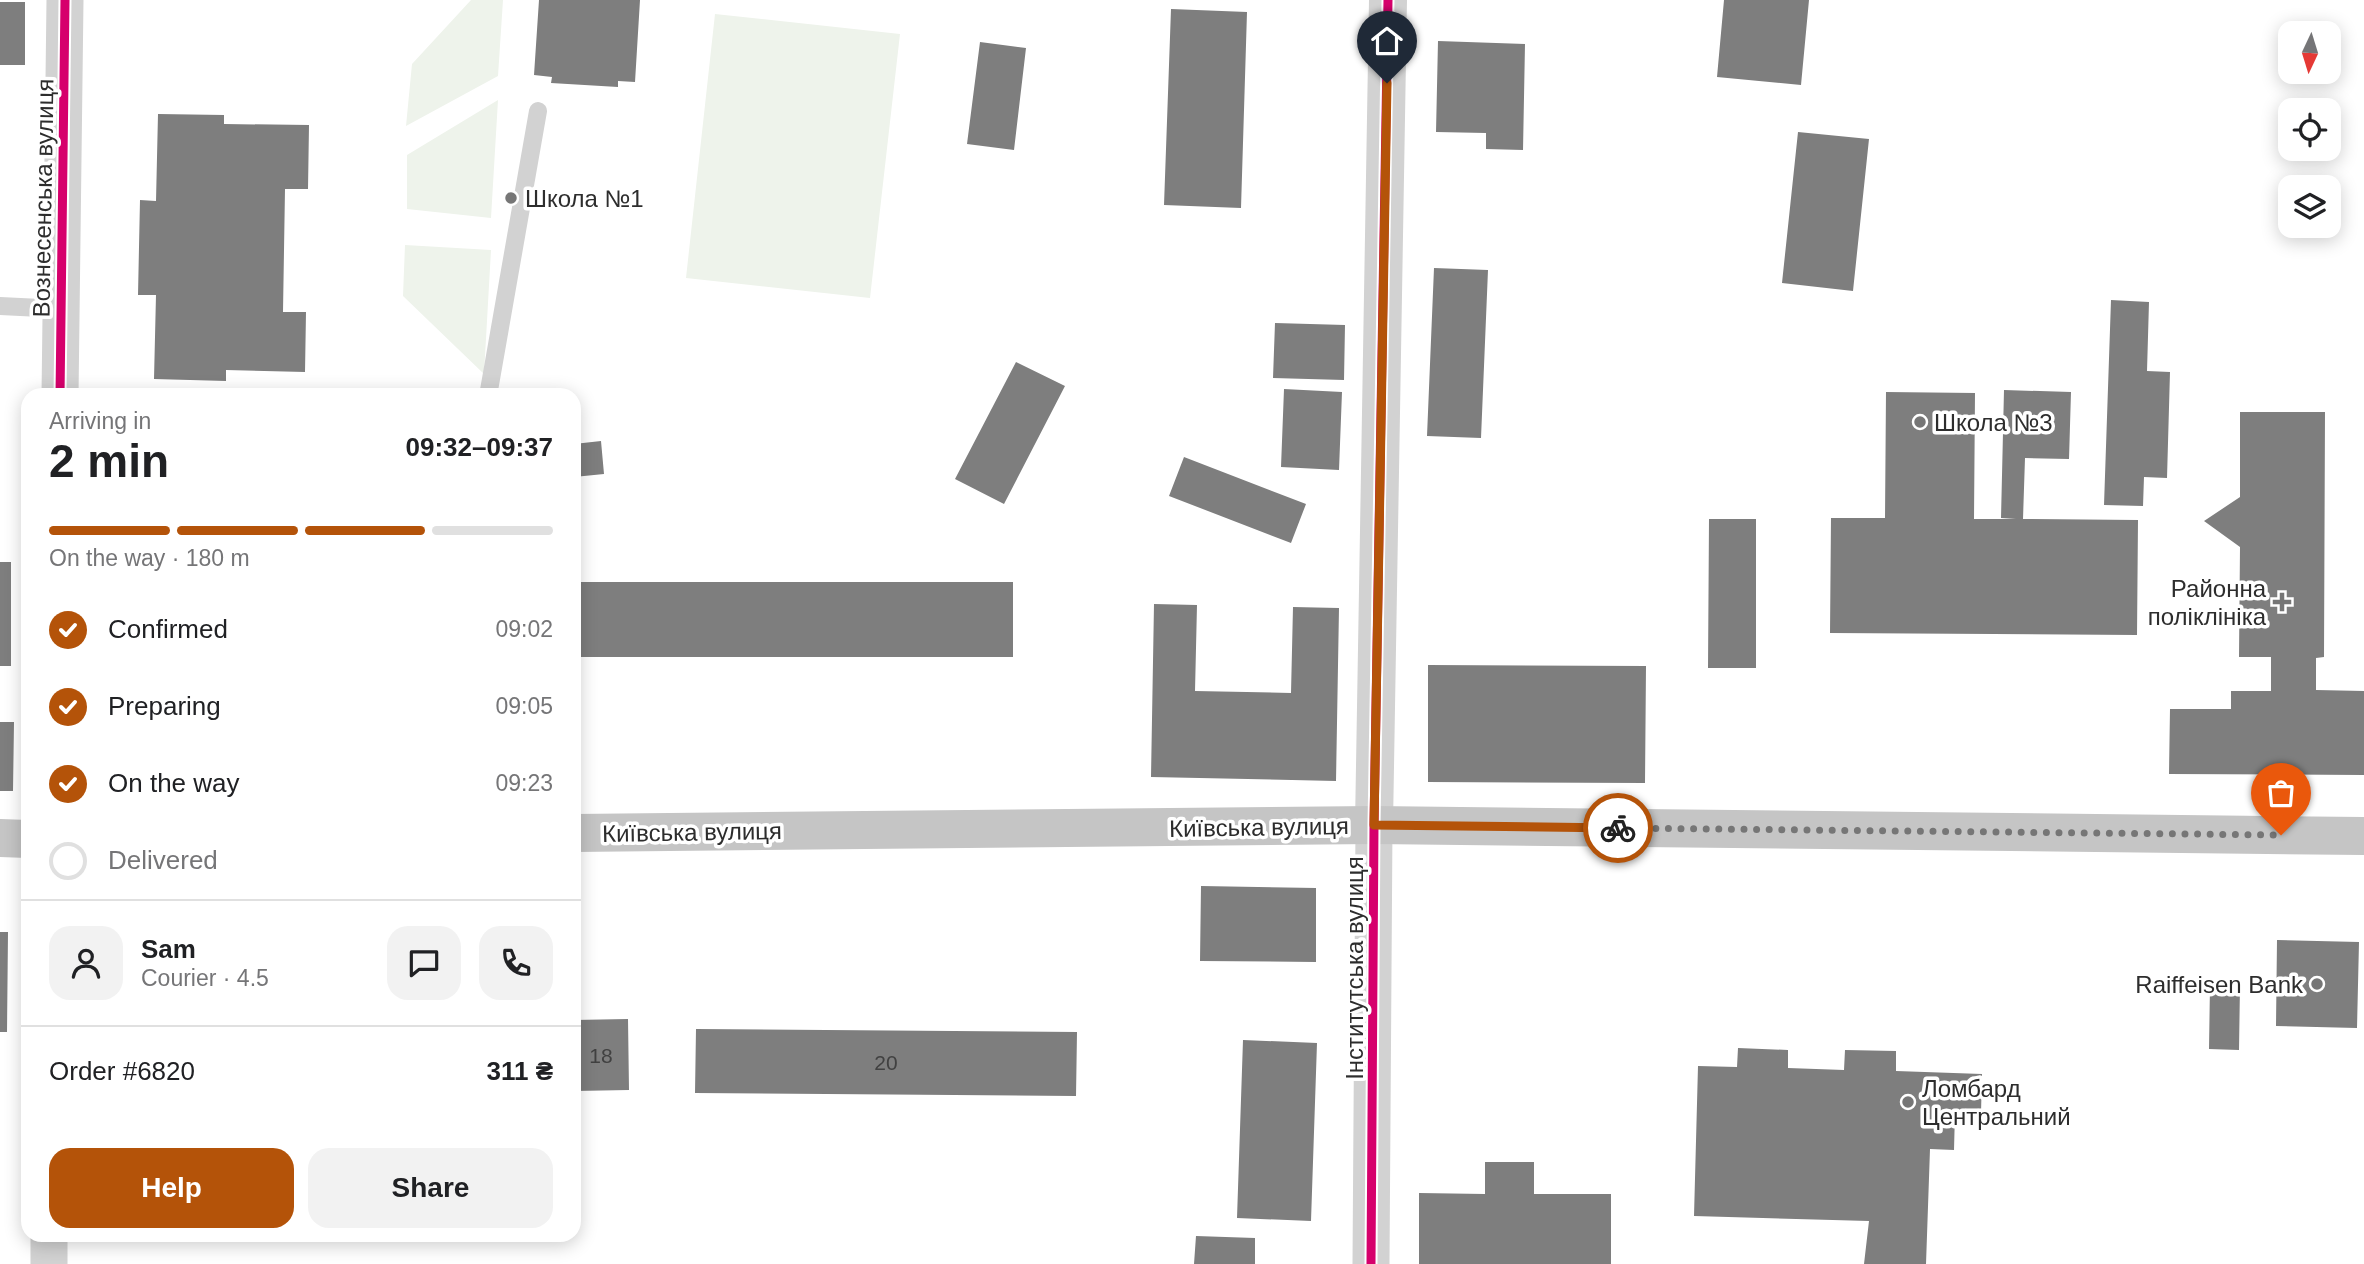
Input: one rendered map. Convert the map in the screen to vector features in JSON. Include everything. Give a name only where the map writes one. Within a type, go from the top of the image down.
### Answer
[{"type":"main road","name":"Київська вулиця","points":[[581,834],[1374,825],[2364,836]]},
{"type":"main road","points":[[0,838],[21,839]]},
{"type":"street","name":"Вознесенська вулиця","points":[[60,388],[65,0]]},
{"type":"street","name":"Інститутська вулиця","points":[[1371,1264],[1374,825],[1388,0]]},
{"type":"street","points":[[49,1242],[49,1264]]},
{"type":"lane","points":[[489,388],[538,111]]},
{"type":"lane","points":[[0,306],[61,309]]},
{"type":"shaded area","points":[[471,0],[503,0],[498,76],[406,126],[412,64]]},
{"type":"shaded area","points":[[715,14],[900,34],[870,298],[686,278]]},
{"type":"shaded area","points":[[498,100],[491,218],[407,209],[407,155]]},
{"type":"shaded area","points":[[405,245],[491,250],[484,374],[403,296]]},
{"type":"building","points":[[539,0],[640,0],[635,82],[618,81],[618,87],[551,83],[552,77],[534,75]]},
{"type":"building","points":[[1724,0],[1809,0],[1801,85],[1717,77]]},
{"type":"building","points":[[0,2],[25,2],[25,65],[0,65]]},
{"type":"building","points":[[1171,9],[1247,12],[1241,208],[1164,205]]},
{"type":"building","points":[[1438,41],[1525,44],[1523,150],[1486,149],[1486,133],[1436,132]]},
{"type":"building","points":[[980,42],[1026,48],[1014,150],[967,144]]},
{"type":"building","points":[[158,114],[224,115],[224,124],[309,125],[308,189],[285,189],[283,312],[306,312],[305,372],[226,370],[226,381],[154,379],[156,295],[138,295],[140,200],[156,201]]},
{"type":"building","points":[[1798,132],[1869,139],[1853,291],[1782,283]]},
{"type":"building","points":[[1434,268],[1488,270],[1481,438],[1427,436]]},
{"type":"building","points":[[2111,300],[2149,302],[2147,371],[2170,372],[2167,478],[2144,477],[2143,506],[2104,505]]},
{"type":"building","points":[[1275,323],[1345,325],[1344,380],[1273,378]]},
{"type":"building","points":[[1016,362],[1065,386],[1004,504],[955,479]]},
{"type":"building","points":[[1284,389],[1342,392],[1339,470],[1281,467]]},
{"type":"building","points":[[2004,390],[2071,392],[2069,459],[2025,458],[2023,519],[2138,520],[2137,635],[1830,633],[1831,518],[1885,518],[1886,392],[1975,393],[1974,519],[2016,519],[2001,518]]},
{"type":"building","name":"Районна поліклініка","points":[[2240,412],[2325,412],[2324,657],[2316,658],[2316,690],[2364,691],[2364,775],[2169,774],[2170,709],[2231,709],[2231,691],[2271,691],[2271,657],[2239,657],[2240,547],[2204,521],[2240,497]]},
{"type":"building","points":[[601,441],[604,474],[581,476],[581,443]]},
{"type":"building","points":[[1184,457],[1306,504],[1291,543],[1169,496]]},
{"type":"building","points":[[1709,519],[1756,519],[1756,668],[1708,668]]},
{"type":"building","points":[[0,562],[11,562],[11,666],[0,666]]},
{"type":"building","points":[[581,582],[1013,582],[1013,657],[581,657]]},
{"type":"building","points":[[1154,604],[1197,605],[1195,691],[1291,693],[1293,607],[1339,608],[1336,781],[1151,777]]},
{"type":"building","points":[[1428,665],[1646,666],[1645,783],[1428,782]]},
{"type":"building","points":[[0,722],[14,722],[13,791],[0,791]]},
{"type":"building","points":[[1201,886],[1316,888],[1316,962],[1200,961]]},
{"type":"building","points":[[0,932],[8,932],[7,1032],[0,1032]]},
{"type":"building","name":"Raiffeisen Bank","points":[[2277,940],[2359,942],[2357,1028],[2276,1026]]},
{"type":"building","points":[[2210,985],[2240,985],[2239,1050],[2209,1049]]},
{"type":"building","points":[[628,1019],[629,1090],[581,1091],[581,1020]]},
{"type":"building","points":[[696,1029],[1077,1032],[1076,1096],[695,1093]]},
{"type":"building","points":[[1243,1040],[1317,1043],[1311,1221],[1237,1218]]},
{"type":"building","points":[[1738,1048],[1788,1050],[1788,1068],[1844,1070],[1845,1050],[1896,1051],[1896,1071],[1982,1074],[1981,1113],[1955,1112],[1954,1150],[1930,1149],[1926,1264],[1864,1264],[1869,1221],[1694,1216],[1698,1066],[1737,1067]]},
{"type":"building","points":[[1485,1162],[1534,1162],[1534,1194],[1611,1194],[1611,1264],[1419,1264],[1419,1193],[1485,1194]]},
{"type":"building","points":[[1196,1236],[1255,1238],[1255,1264],[1194,1264]]},
{"type":"cycle path","points":[[60,388],[65,0]]},
{"type":"cycle path","points":[[1371,1264],[1374,825],[1388,0]]},
{"type":"way so far","points":[[1618,828],[2281,835]]},
{"type":"place","name":"Школа №1","points":[[511,198]]},
{"type":"place","name":"Школа №3","points":[[1920,422]]},
{"type":"place","name":"Районна поліклініка","points":[[2282,602]]},
{"type":"place","name":"Raiffeisen Bank","points":[[2317,984]]},
{"type":"place","name":"Ломбард Центральний","points":[[1908,1102]]},
{"type":"route","points":[[1387,83],[1374,825],[1618,828]]}]
